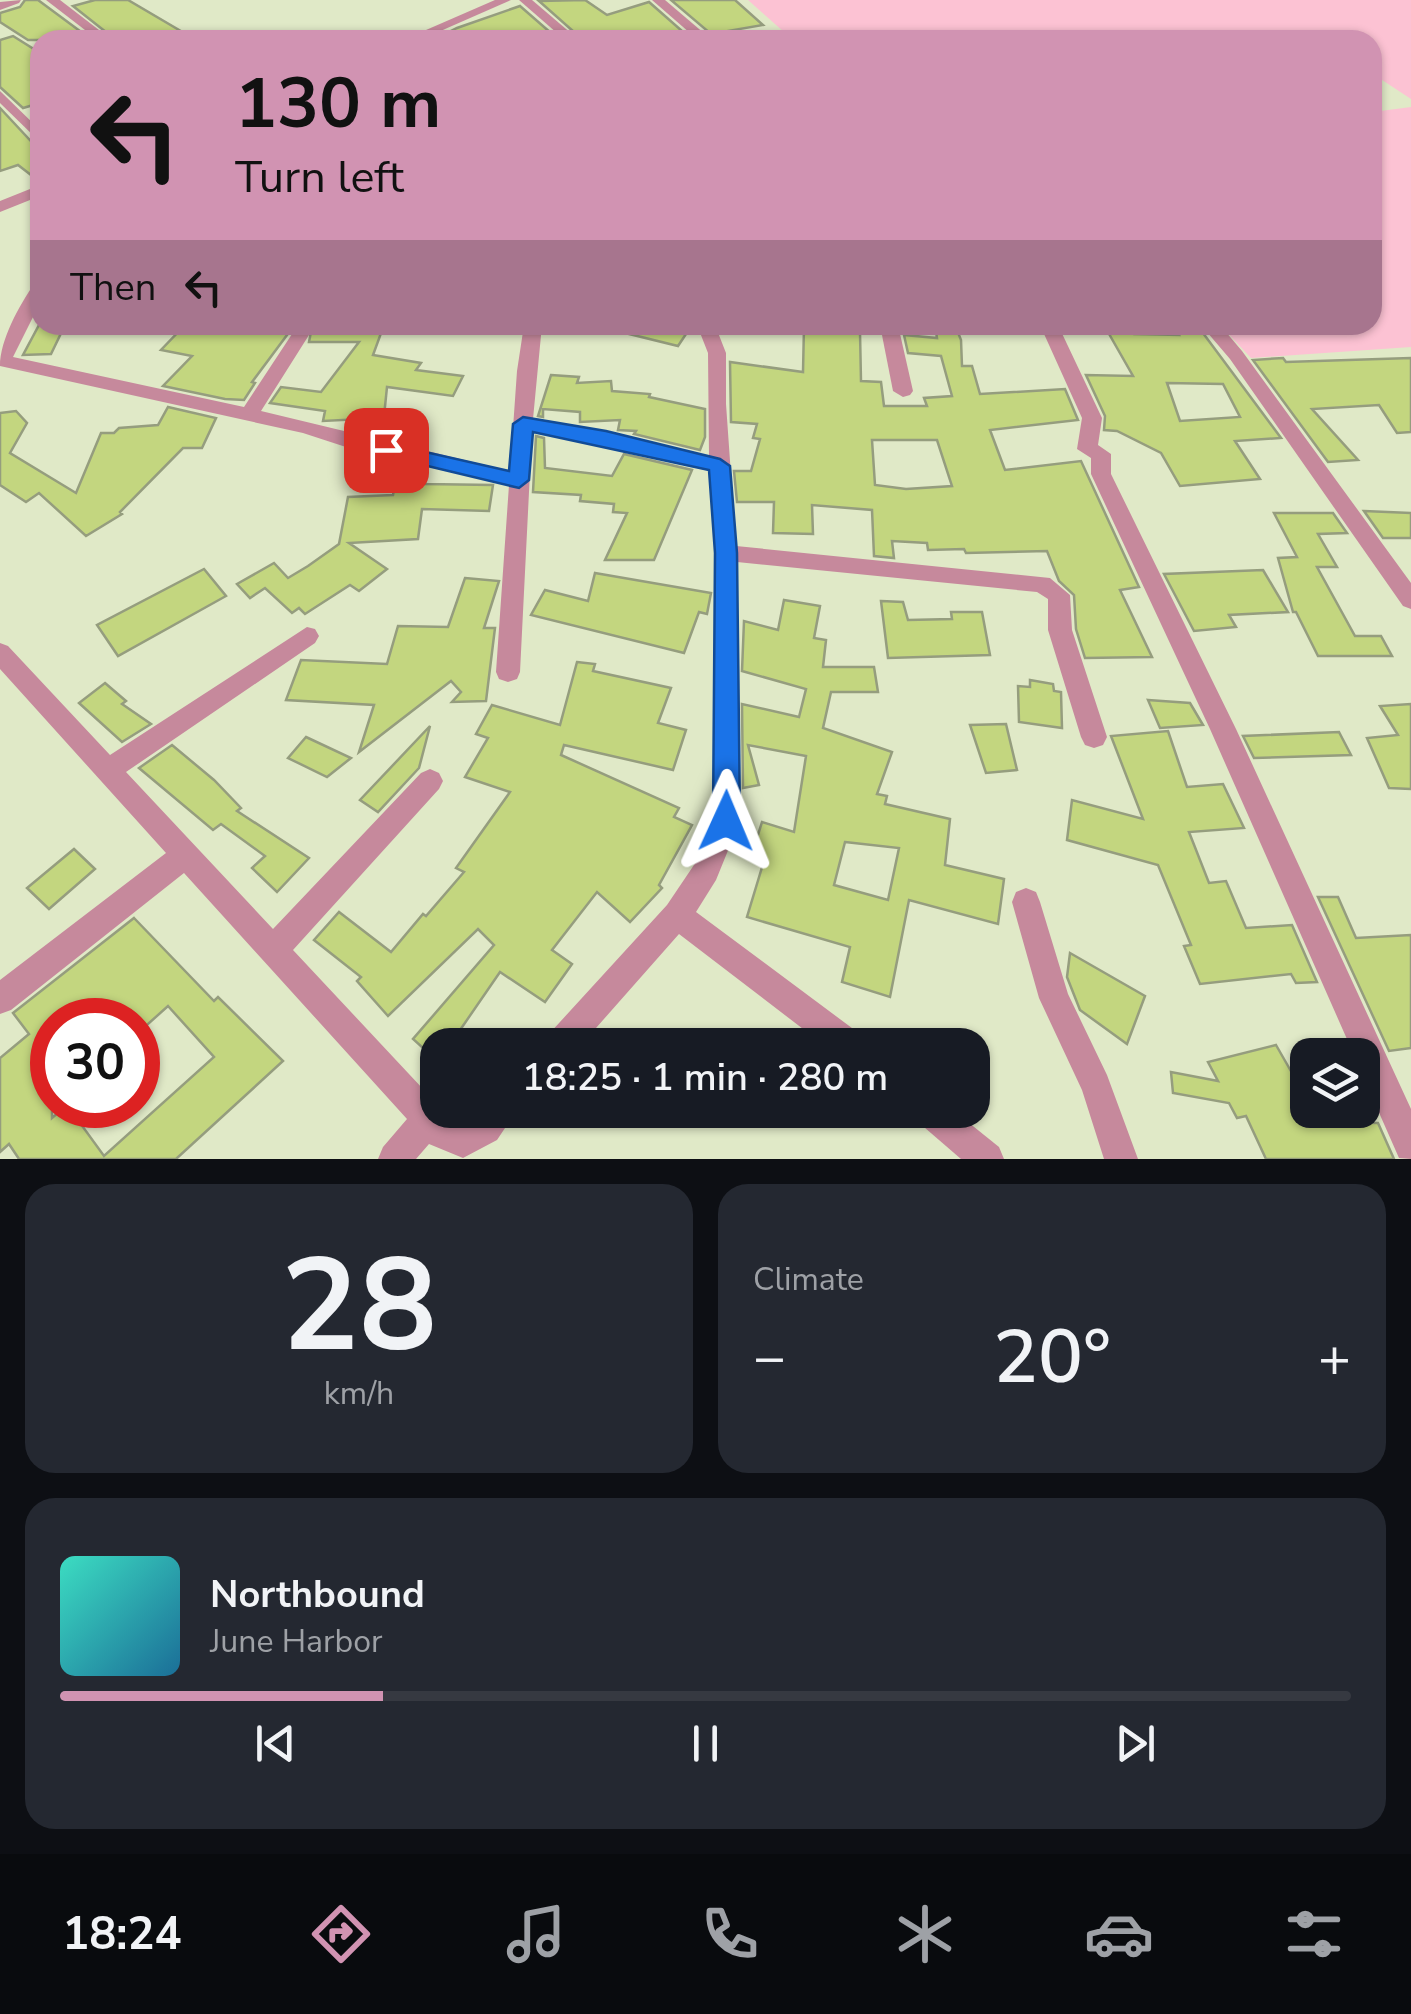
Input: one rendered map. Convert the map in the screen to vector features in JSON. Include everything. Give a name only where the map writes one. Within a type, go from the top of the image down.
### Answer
[{"type":"street","points":[[0,6],[15,0]]},
{"type":"street","points":[[52,0],[92,30]]},
{"type":"street","points":[[436,30],[506,0]]},
{"type":"street","points":[[525,0],[561,30]]},
{"type":"street","points":[[658,0],[694,30]]},
{"type":"street","points":[[0,94],[30,127]]},
{"type":"street","points":[[0,207],[30,194]]},
{"type":"street","points":[[30,302],[3,366],[249,414],[519,480]]},
{"type":"street","points":[[249,414],[299,335]]},
{"type":"street","points":[[508,672],[523,424],[533,335]]},
{"type":"street","points":[[575,1028],[677,915],[706,872],[726,821],[726,553],[718,352],[710,335]]},
{"type":"street","points":[[892,335],[903,390]]},
{"type":"street","points":[[1054,335],[1092,418],[1087,449],[1100,454],[1101,474],[1223,728],[1411,1146]]},
{"type":"street","points":[[1219,335],[1411,600]]},
{"type":"street","points":[[523,424],[606,438],[720,466]]},
{"type":"street","points":[[726,553],[878,564],[1042,584],[1058,595],[1060,630],[1094,737]]},
{"type":"street","points":[[110,768],[307,636]]},
{"type":"street","points":[[0,653],[110,768],[420,1112]]},
{"type":"street","points":[[274,950],[430,782]]},
{"type":"street","points":[[0,1000],[187,854]]},
{"type":"street","points":[[1026,902],[1054,998],[1096,1086],[1121,1159]]},
{"type":"street","points":[[677,915],[827,1028]]},
{"type":"street","points":[[395,1159],[420,1128]]},
{"type":"street","points":[[436,1128],[462,1142],[485,1128]]},
{"type":"street","points":[[950,1128],[987,1159]]},
{"type":"shaded area","points":[[748,0],[1411,0],[1411,99],[1382,80],[1382,30],[782,30]]},
{"type":"shaded area","points":[[1411,107],[1411,347],[1251,358],[1229,335],[1382,335],[1382,111]]},
{"type":"building","points":[[25,0],[38,0],[78,30],[30,30],[28,40],[0,22],[0,13],[20,7]]},
{"type":"building","points":[[95,0],[128,0],[179,30],[103,30],[73,6]]},
{"type":"building","points":[[585,0],[607,15],[649,2],[681,30],[572,30],[539,1]]},
{"type":"building","points":[[671,0],[735,0],[763,25],[734,30],[706,30]]},
{"type":"building","points":[[520,6],[548,30],[453,30]]},
{"type":"building","points":[[13,36],[30,47],[30,106],[23,108],[0,87],[0,40]]},
{"type":"building","points":[[0,108],[30,140],[30,174],[18,165],[0,171]]},
{"type":"building","points":[[34,335],[60,335],[51,354],[23,355]]},
{"type":"building","points":[[175,335],[287,335],[252,382],[255,383],[244,400],[163,386],[192,356],[161,350]]},
{"type":"building","points":[[310,335],[380,335],[373,355],[421,363],[416,370],[463,376],[453,396],[387,387],[383,426],[361,427],[362,419],[323,421],[325,411],[270,403],[281,387],[321,392],[359,342],[309,342]]},
{"type":"building","points":[[633,335],[685,335],[678,346]]},
{"type":"building","points":[[804,335],[860,335],[861,381],[881,382],[884,406],[927,406],[924,398],[952,396],[941,356],[908,353],[904,335],[959,335],[962,366],[972,366],[980,394],[1065,389],[1078,420],[990,430],[1005,470],[1081,461],[1139,587],[1120,590],[1152,657],[1085,658],[1076,629],[1074,595],[1059,581],[1047,551],[966,553],[964,549],[928,550],[927,543],[892,541],[894,558],[874,556],[872,510],[812,505],[813,534],[773,533],[774,502],[737,502],[734,471],[751,471],[760,439],[753,438],[757,424],[731,422],[730,362],[803,372]],"holes":[[[872,440],[937,440],[952,486],[906,489],[875,485]]]},
{"type":"building","points":[[1110,335],[1204,335],[1281,438],[1235,441],[1260,479],[1180,486],[1161,453],[1117,431],[1104,430],[1105,416],[1086,375],[1133,376]],"holes":[[[1167,383],[1223,384],[1240,417],[1180,421]]]},
{"type":"building","points":[[1283,358],[1286,362],[1411,358],[1411,432],[1397,433],[1379,405],[1312,409],[1358,460],[1328,462],[1253,360]]},
{"type":"building","points":[[551,375],[579,377],[577,383],[611,381],[612,391],[650,394],[649,397],[705,409],[705,437],[700,450],[634,434],[636,431],[618,430],[620,420],[580,422],[580,412],[543,409],[543,417],[538,416]]},
{"type":"building","points":[[168,407],[216,418],[202,448],[183,448],[122,514],[86,536],[39,493],[26,502],[0,485],[0,413],[16,411],[27,423],[10,453],[76,493],[101,433],[158,425]]},
{"type":"building","points":[[536,436],[544,438],[545,468],[612,476],[624,454],[692,470],[654,560],[605,560],[627,513],[613,512],[614,504],[580,501],[581,495],[533,492]]},
{"type":"building","points":[[427,470],[425,484],[493,485],[489,511],[422,509],[418,539],[349,543],[387,569],[359,591],[350,585],[305,614],[299,608],[292,613],[265,588],[250,598],[237,584],[274,563],[288,578],[308,566],[339,544],[348,497],[393,495],[397,472]]},
{"type":"building","points":[[1364,511],[1411,513],[1411,538],[1383,538]]},
{"type":"building","points":[[1274,513],[1333,513],[1347,533],[1318,534],[1337,567],[1317,567],[1355,636],[1381,636],[1392,656],[1318,656],[1293,612],[1278,558],[1297,557]]},
{"type":"building","points":[[204,569],[226,596],[118,656],[97,625]]},
{"type":"building","points":[[1263,570],[1288,612],[1229,615],[1236,627],[1194,631],[1164,574]]},
{"type":"building","points":[[595,573],[711,593],[707,614],[699,612],[684,653],[531,615],[545,590],[588,601]]},
{"type":"building","points":[[465,578],[499,581],[484,628],[495,628],[486,701],[452,702],[461,692],[451,681],[359,752],[374,705],[286,700],[301,660],[387,664],[398,626],[448,627]]},
{"type":"building","points":[[784,600],[820,606],[814,638],[826,640],[823,667],[874,667],[878,692],[831,692],[823,728],[892,752],[877,794],[887,796],[885,804],[950,819],[945,865],[1004,879],[998,924],[909,900],[890,997],[842,982],[850,947],[747,917],[763,864],[750,860],[762,822],[794,832],[806,756],[748,745],[759,785],[743,788],[742,704],[799,717],[806,689],[742,671],[744,621],[778,630]],"holes":[[[845,842],[899,848],[888,900],[834,885]]]},
{"type":"building","points":[[881,601],[903,602],[908,620],[952,619],[951,612],[982,612],[990,655],[888,658]]},
{"type":"building","points":[[577,662],[595,664],[593,671],[671,688],[658,723],[686,730],[673,770],[564,745],[561,755],[679,808],[674,817],[692,825],[659,885],[662,888],[630,922],[597,892],[552,950],[572,964],[545,1002],[500,972],[461,1028],[422,1028],[494,945],[478,929],[388,1016],[357,981],[361,977],[314,940],[339,912],[391,952],[464,872],[456,868],[510,792],[465,777],[488,738],[476,734],[492,705],[560,725]]},
{"type":"building","points":[[1030,680],[1053,684],[1054,691],[1061,692],[1062,728],[1019,722],[1018,686],[1030,687]]},
{"type":"building","points":[[105,683],[126,701],[122,704],[151,724],[122,742],[79,703]]},
{"type":"building","points":[[1148,700],[1190,703],[1203,725],[1160,728]]},
{"type":"building","points":[[1411,704],[1411,789],[1389,788],[1367,738],[1398,735],[1380,706]]},
{"type":"building","points":[[1006,724],[1017,770],[986,773],[970,725]]},
{"type":"building","points":[[430,726],[419,768],[378,812],[360,800]]},
{"type":"building","points":[[1168,731],[1187,787],[1223,784],[1244,828],[1189,832],[1209,883],[1226,881],[1246,928],[1292,925],[1317,982],[1296,983],[1291,974],[1200,984],[1184,946],[1191,945],[1158,865],[1067,840],[1072,800],[1143,819],[1111,736]]},
{"type":"building","points":[[1339,732],[1351,755],[1254,758],[1243,736]]},
{"type":"building","points":[[306,737],[351,758],[327,777],[288,758]]},
{"type":"building","points":[[172,745],[214,780],[241,808],[237,811],[309,858],[277,892],[252,868],[265,856],[221,824],[213,830],[139,768]]},
{"type":"building","points":[[74,849],[95,869],[49,909],[27,888]]},
{"type":"building","points":[[1318,897],[1338,897],[1356,938],[1411,935],[1411,1048],[1389,1051]]},
{"type":"building","points":[[134,918],[214,1001],[218,997],[283,1061],[176,1159],[19,1159],[9,1144],[0,1152],[0,1058],[29,1034],[13,1013],[30,1000],[30,1128],[84,1128],[104,1156],[135,1128],[160,1128],[160,1106],[214,1057],[168,1006],[160,1013],[160,998],[32,998]]},
{"type":"building","points":[[1070,953],[1145,996],[1127,1044],[1080,1010],[1067,977]]},
{"type":"building","points":[[1276,1045],[1290,1070],[1290,1128],[1380,1128],[1394,1159],[1266,1159],[1246,1116],[1237,1118],[1229,1103],[1173,1093],[1171,1072],[1218,1081],[1208,1062]]},
{"type":"route","points":[[386,450],[519,480],[523,424],[606,438],[720,466],[726,553],[726,821]]}]
